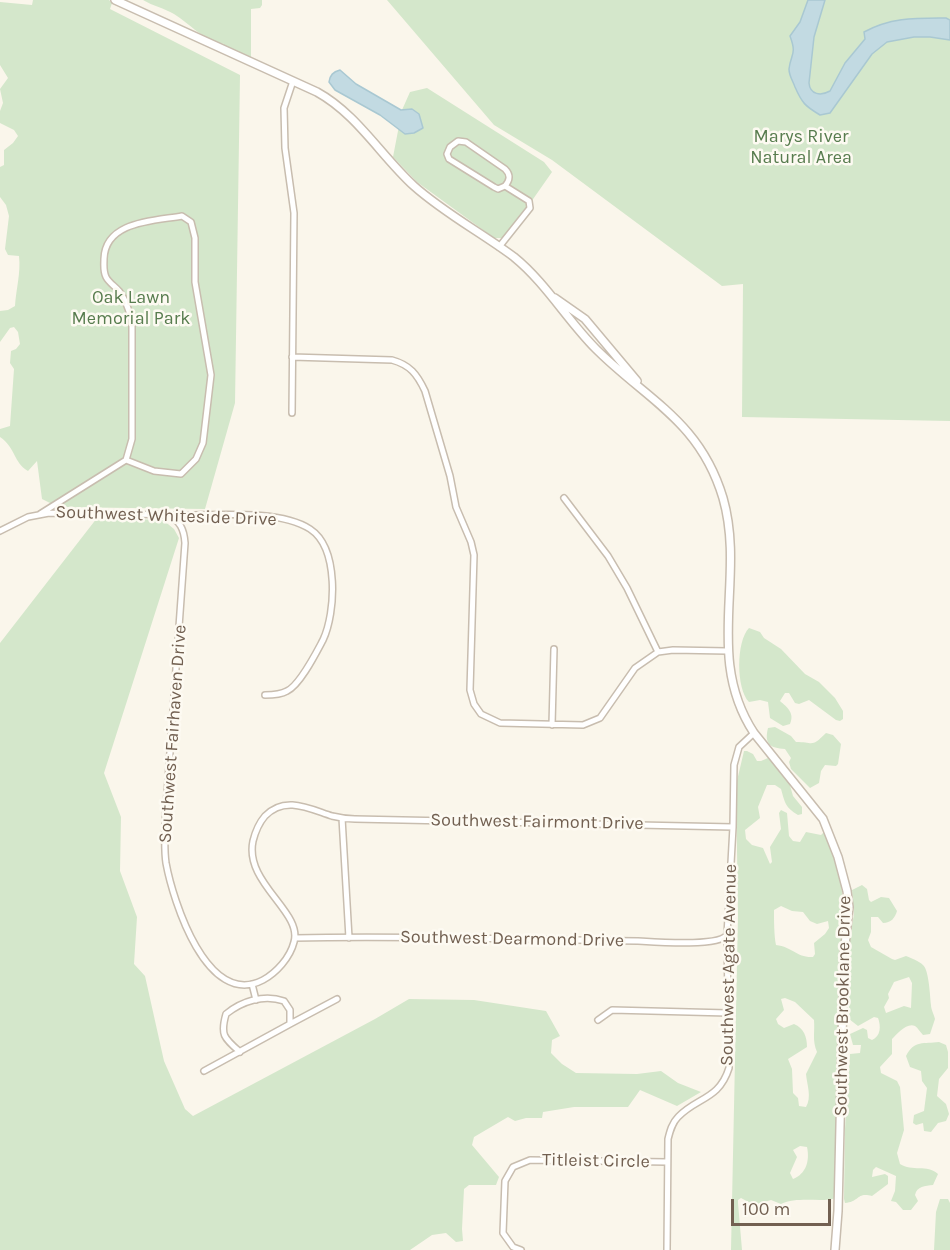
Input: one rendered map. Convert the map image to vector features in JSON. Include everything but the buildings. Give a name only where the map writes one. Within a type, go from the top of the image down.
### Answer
[{"type":"street","name":"Southwest Brooklane Drive","points":[[116,0],[317,92],[339,106],[414,186],[525,267],[596,349],[674,416],[696,444],[715,477],[722,496],[730,537],[727,651],[735,696],[744,718],[754,732],[824,819],[838,856],[847,891],[849,907],[844,955],[838,1211],[835,1250]]},
{"type":"street","points":[[292,413],[294,213],[285,148],[284,108],[293,81]]},
{"type":"street","points":[[458,141],[466,142],[505,169],[509,172],[509,178],[505,186],[494,188],[449,159],[447,154],[450,147],[458,141]]},
{"type":"street","points":[[499,247],[530,208],[526,199],[505,186]]},
{"type":"street","points":[[40,514],[126,460],[132,439],[132,321],[119,291],[107,279],[104,268],[104,252],[111,236],[126,226],[182,216],[191,222],[195,238],[195,282],[211,375],[203,443],[196,459],[181,474],[154,471],[126,460]]},
{"type":"street","name":"Southwest Brooklane Drive","points":[[553,297],[585,319],[600,334],[646,392]]},
{"type":"street","points":[[292,357],[392,360],[404,363],[419,378],[450,476],[456,507],[474,555],[470,690],[474,704],[481,714],[500,723],[583,725],[600,718],[634,668],[658,652],[727,651]]},
{"type":"street","points":[[564,498],[608,556],[627,588],[658,652]]},
{"type":"street","name":"Southwest Whiteside Drive","points":[[0,531],[28,517],[40,514],[160,513],[276,518],[310,529],[324,545],[330,562],[331,594],[329,619],[324,638],[295,686],[283,693],[265,695]]},
{"type":"street","name":"Southwest Fairhaven Drive","points":[[168,515],[175,519],[182,528],[185,543],[165,822],[166,861],[175,902],[182,920],[214,972],[229,982],[252,984]]},
{"type":"street","points":[[552,725],[554,649]]},
{"type":"street","name":"Southwest Agate Avenue","points":[[667,1250],[668,1139],[678,1116],[712,1093],[725,1079],[729,1068],[728,935],[735,758],[739,747],[754,732]]},
{"type":"street","points":[[256,1000],[252,984],[267,977],[282,965],[295,938],[293,928],[284,911],[255,868],[252,851],[255,834],[261,821],[270,811],[288,805],[300,805],[342,818],[349,938]]},
{"type":"street","name":"Southwest Fairmont Drive","points":[[342,818],[733,827]]},
{"type":"street","name":"Southwest Dearmond Drive","points":[[295,938],[515,937],[680,942],[721,940],[728,935]]},
{"type":"street","points":[[240,1052],[228,1042],[222,1029],[226,1014],[238,1005],[271,997],[284,1001],[290,1010],[290,1024]]},
{"type":"street","points":[[204,1071],[337,999]]},
{"type":"street","points":[[598,1020],[612,1010],[728,1013]]},
{"type":"street","name":"Titleist Circle","points":[[522,1250],[513,1247],[503,1233],[505,1181],[513,1167],[530,1160],[667,1161]]},
{"type":"green space","name":"Oak Lawn Memorial Park","points":[[33,0],[109,0],[112,3],[110,9],[240,75],[235,403],[205,509],[58,507],[42,499],[37,461],[28,471],[0,437],[0,429],[10,426],[14,369],[10,363],[11,351],[20,344],[18,332],[14,327],[10,328],[0,342],[0,311],[15,306],[19,256],[8,255],[5,249],[9,216],[6,205],[0,197],[0,167],[4,165],[4,150],[18,136],[14,130],[0,123],[3,103],[0,89],[8,78],[0,65],[0,2],[32,5]]},
{"type":"green space","points":[[143,0],[262,0],[260,8],[251,9],[251,61],[224,47],[224,44],[204,36],[174,14]]},
{"type":"green space","name":"Marys River Natural Area","points":[[387,0],[950,0],[950,421],[742,417],[743,284],[722,286],[552,160],[494,125]]},
{"type":"green space","points":[[427,88],[544,162],[552,172],[524,212],[502,238],[494,238],[417,182],[393,157],[402,110],[410,92]]},
{"type":"green space","points":[[97,518],[163,520],[174,529],[179,538],[104,773],[121,817],[120,871],[137,917],[134,964],[145,976],[164,1061],[185,1109],[193,1116],[409,999],[474,1000],[546,1011],[560,1036],[552,1040],[551,1053],[576,1073],[637,1074],[661,1071],[678,1083],[701,1092],[677,1106],[640,1090],[628,1107],[574,1107],[543,1112],[542,1118],[515,1121],[508,1117],[474,1137],[472,1145],[499,1177],[496,1185],[469,1185],[464,1189],[463,1241],[456,1242],[446,1233],[432,1235],[410,1250],[0,1250],[0,643]]},
{"type":"green space","points":[[749,628],[760,632],[764,638],[781,649],[805,674],[819,682],[835,698],[843,711],[843,719],[836,720],[809,700],[799,704],[795,703],[789,693],[785,693],[780,701],[790,711],[792,717],[790,724],[783,726],[770,718],[768,702],[760,700],[749,702],[742,687],[739,665],[742,643]]},
{"type":"green space","points":[[775,727],[791,736],[796,742],[812,743],[818,741],[826,733],[833,735],[841,744],[838,764],[836,766],[825,765],[821,771],[819,783],[810,788],[791,769],[789,762],[791,758],[785,749],[775,748],[769,744],[768,728]]},
{"type":"green space","points":[[744,751],[753,754],[757,761],[771,759],[789,782],[793,796],[802,807],[802,814],[798,815],[790,810],[781,789],[775,785],[767,785],[758,807],[760,818],[745,830],[746,839],[752,845],[763,848],[770,864],[772,862],[770,847],[781,829],[779,813],[781,810],[787,813],[789,836],[793,841],[800,842],[806,832],[821,835],[824,832],[833,851],[838,871],[844,912],[836,1198],[795,1200],[781,1204],[771,1200],[754,1205],[741,1198],[738,1203],[742,1250],[731,1250],[738,916],[736,785]],"holes":[[[781,906],[792,911],[803,912],[810,921],[817,924],[828,921],[829,928],[814,943],[813,957],[803,956],[776,945],[774,910]],[[785,998],[795,1002],[814,1020],[814,1040],[817,1052],[806,1074],[809,1095],[806,1107],[799,1106],[798,1098],[793,1093],[792,1069],[788,1059],[807,1047],[806,1040],[803,1030],[794,1024],[784,1028],[778,1024],[776,1019],[784,1010],[781,999]],[[800,1146],[807,1147],[808,1157],[804,1170],[793,1179],[790,1173],[797,1157],[793,1150]]]},
{"type":"green space","points":[[862,885],[867,889],[871,902],[881,897],[889,898],[897,911],[892,920],[886,923],[878,917],[871,917],[871,932],[868,940],[871,947],[895,960],[906,956],[917,961],[923,965],[928,977],[931,1007],[935,1019],[930,1034],[923,1035],[912,1025],[906,1027],[892,1039],[892,1054],[880,1067],[881,1073],[897,1081],[900,1087],[904,1130],[897,1153],[900,1164],[909,1168],[929,1169],[938,1174],[933,1185],[918,1190],[915,1195],[918,1201],[911,1210],[903,1210],[896,1202],[891,1201],[895,1191],[896,1176],[876,1167],[872,1177],[885,1174],[888,1176],[888,1184],[872,1196],[863,1195],[845,1203],[844,1199],[845,1129],[850,1054],[860,1053],[861,1045],[853,1045],[850,1034],[863,1028],[867,1030],[868,1038],[872,1040],[879,1033],[880,1027],[878,1018],[874,1017],[858,1026],[849,1019],[849,943],[854,914],[852,890]],"holes":[[[909,977],[912,983],[911,1008],[904,1006],[886,1013],[884,1007],[894,982]]]},
{"type":"green space","points":[[939,1042],[946,1045],[948,1068],[939,1079],[937,1096],[946,1104],[949,1114],[946,1121],[938,1123],[931,1132],[924,1131],[923,1123],[916,1125],[913,1123],[914,1115],[924,1111],[927,1088],[922,1081],[921,1071],[910,1067],[906,1056],[916,1045]]},
{"type":"green space","points":[[940,1199],[948,1199],[950,1203],[950,1250],[934,1250],[936,1212]]},
{"type":"water","points":[[808,0],[825,0],[814,37],[809,83],[811,90],[816,93],[823,94],[830,91],[845,63],[865,39],[864,32],[884,23],[904,19],[946,18],[950,20],[950,40],[914,37],[887,42],[872,54],[830,113],[820,115],[802,101],[789,72],[793,51],[790,36],[800,22]]},
{"type":"water","points":[[340,70],[356,84],[401,110],[412,109],[419,114],[423,128],[414,133],[405,134],[380,115],[335,90],[329,80],[332,74]]}]
